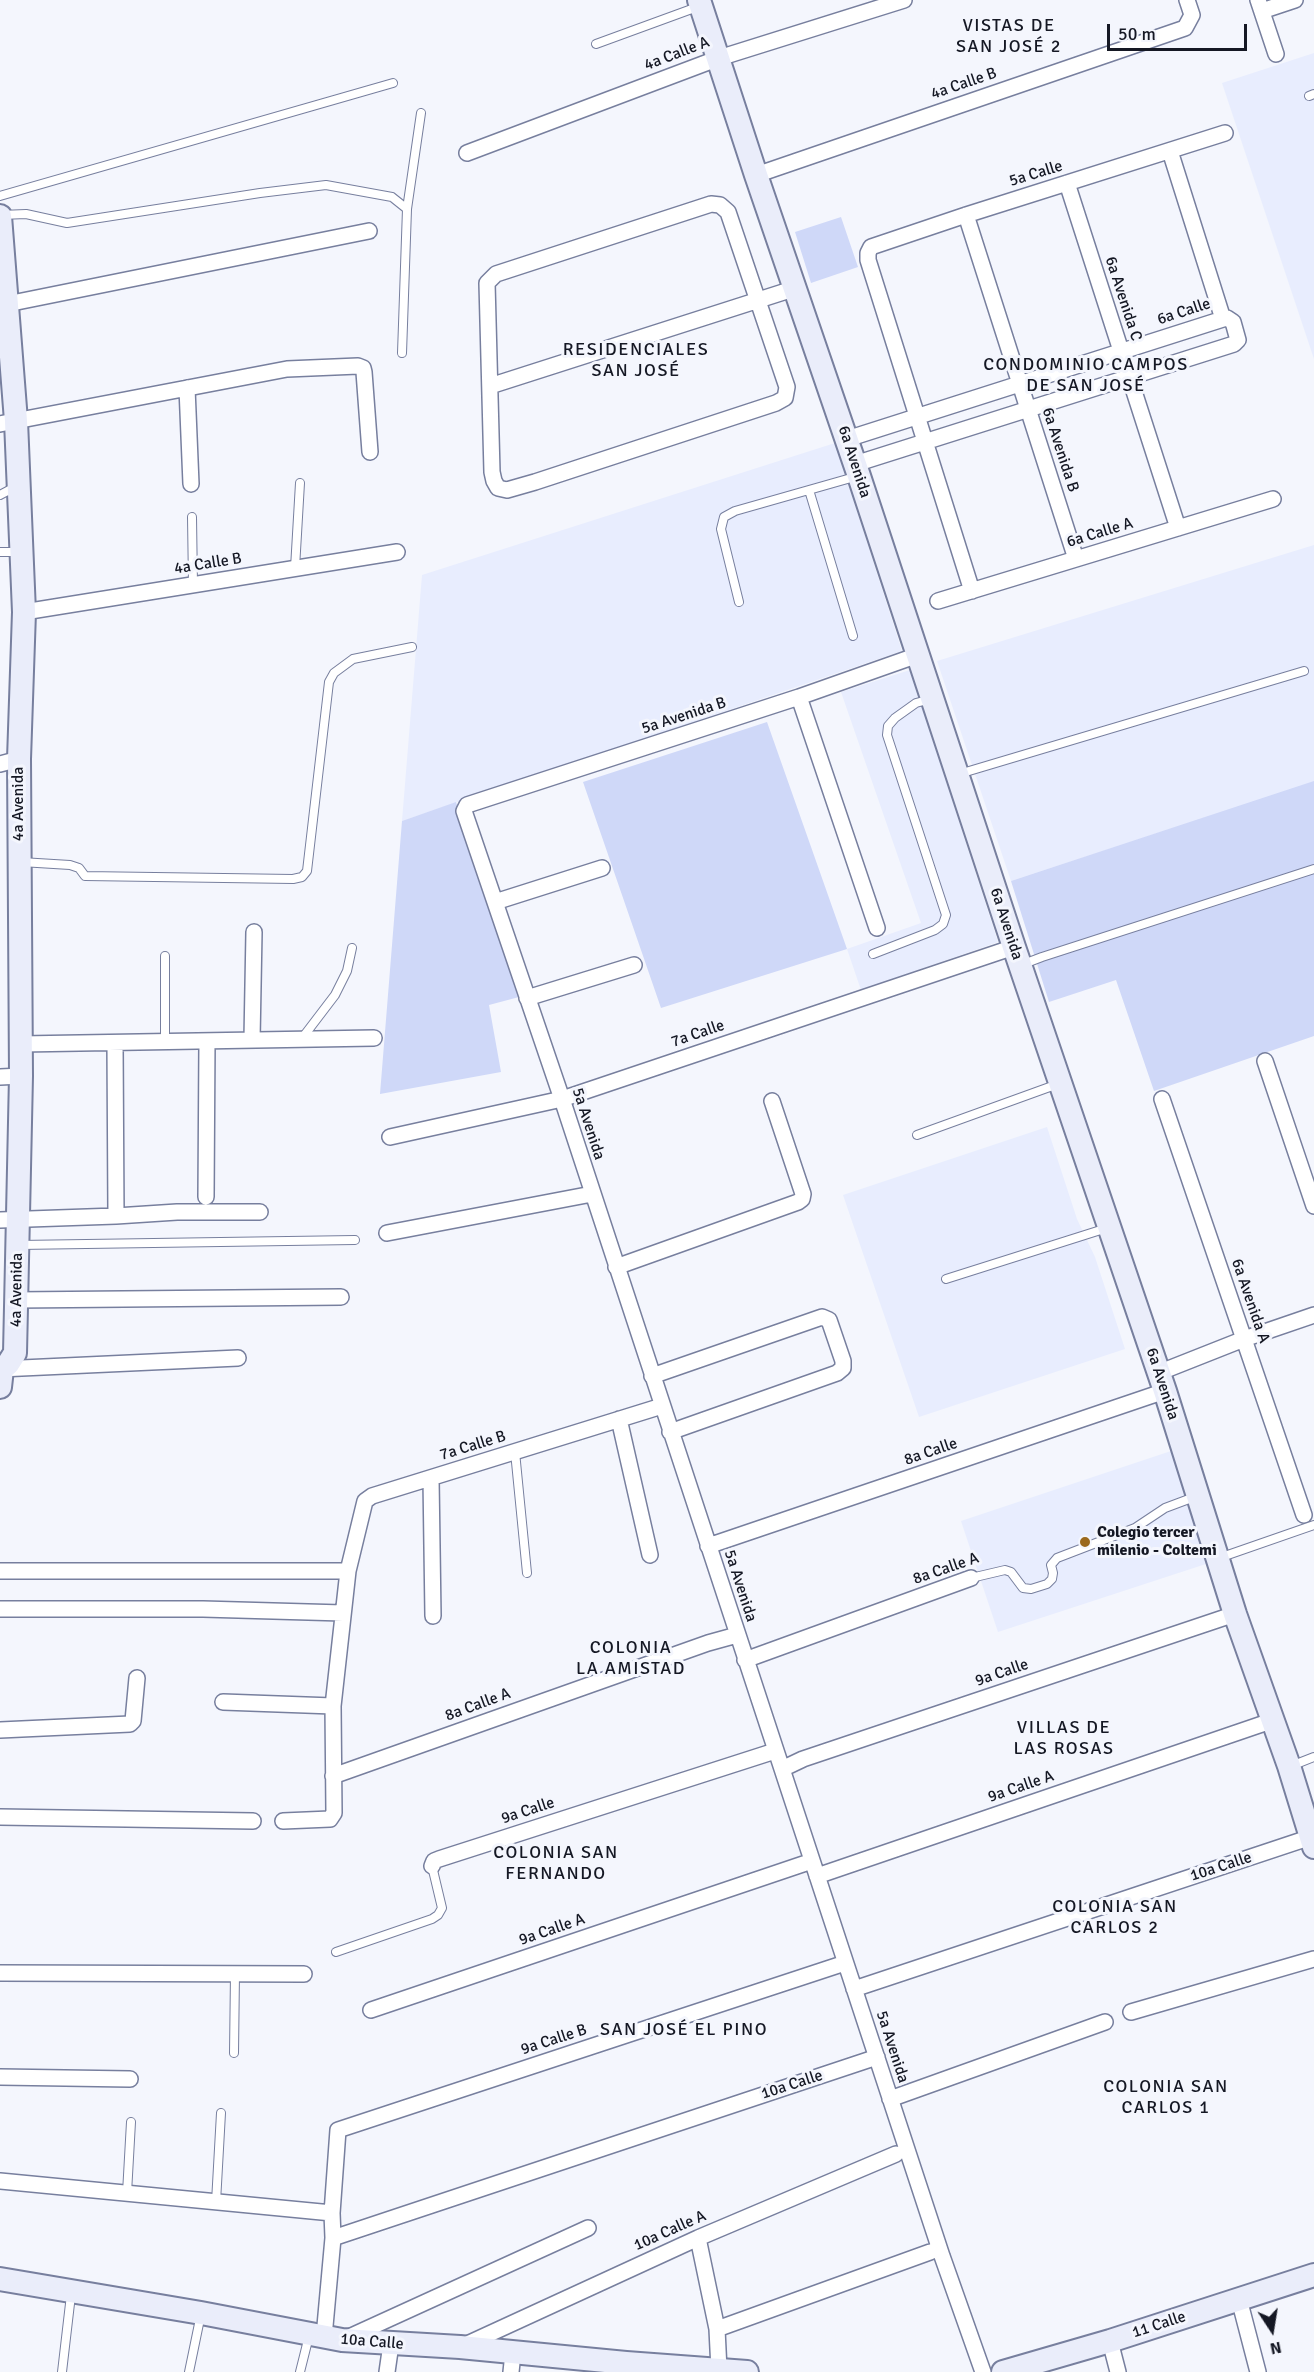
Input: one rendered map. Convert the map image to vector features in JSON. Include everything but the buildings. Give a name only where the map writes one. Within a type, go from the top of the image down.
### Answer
[{"type":"street","name":"4a Calle A","points":[[467,153],[719,58],[904,0]]},
{"type":"street","name":"4a Calle B","points":[[756,175],[1185,28],[1192,15],[1187,0]]},
{"type":"street","points":[[1276,54],[1260,6],[1295,0]]},
{"type":"street","name":"6a Avenida","points":[[700,3],[756,175],[847,439],[1017,956],[1162,1382],[1235,1614],[1313,1840]]},
{"type":"street","name":"5a Calle","points":[[916,416],[868,260],[871,247],[1225,133]]},
{"type":"street","points":[[1170,151],[1223,319]]},
{"type":"street","name":"6a Avenida C","points":[[1067,183],[1178,528]]},
{"type":"street","points":[[711,204],[720,205],[728,212],[758,300],[787,387],[785,398],[776,403],[507,490],[498,488],[492,472],[487,283],[496,273],[711,204]]},
{"type":"street","name":"6a Avenida B","points":[[966,215],[1076,559]]},
{"type":"street","name":"4a Avenida","points":[[0,216],[7,304],[11,552],[24,612],[9,762],[19,862],[21,1044],[11,1076],[9,1219],[18,1245],[15,1353],[1,1375]]},
{"type":"street","points":[[7,304],[369,231]]},
{"type":"street","points":[[490,386],[796,288]]},
{"type":"street","name":"6a Calle","points":[[847,439],[1223,319],[1227,318],[1233,322],[1238,340],[1234,344],[924,442],[857,470]]},
{"type":"street","points":[[8,423],[287,369],[358,366],[363,368],[364,372],[369,452]]},
{"type":"street","points":[[187,388],[190,484]]},
{"type":"street","points":[[916,416],[972,591]]},
{"type":"street","name":"6a Calle A","points":[[938,601],[1273,499]]},
{"type":"street","name":"4a Calle B","points":[[24,612],[398,552]]},
{"type":"street","name":"5a Avenida B","points":[[464,811],[467,805],[799,697],[918,655]]},
{"type":"street","points":[[799,697],[878,928]]},
{"type":"street","name":"5a Avenida","points":[[464,811],[562,1099],[615,1267],[845,1963],[983,2372]]},
{"type":"street","points":[[495,902],[602,868]]},
{"type":"street","points":[[252,1039],[254,932]]},
{"type":"street","name":"7a Calle","points":[[390,1137],[562,1099],[1017,956]]},
{"type":"street","points":[[527,998],[634,965]]},
{"type":"street","points":[[21,1044],[374,1038]]},
{"type":"street","points":[[206,1197],[207,1041]]},
{"type":"street","points":[[115,1043],[116,1216]]},
{"type":"street","points":[[1265,1061],[1314,1206]]},
{"type":"street","name":"6a Avenida A","points":[[1162,1099],[1309,1520]]},
{"type":"street","points":[[615,1267],[802,1199],[803,1194],[772,1101]]},
{"type":"street","points":[[387,1233],[592,1194]]},
{"type":"street","points":[[9,1219],[177,1212],[260,1212]]},
{"type":"street","points":[[16,1300],[341,1297]]},
{"type":"street","name":"8a Calle","points":[[708,1546],[1162,1382],[1244,1339],[1314,1315]]},
{"type":"street","points":[[652,1376],[822,1317],[829,1320],[843,1361],[843,1368],[837,1373],[670,1432]]},
{"type":"street","points":[[1,1375],[238,1358]]},
{"type":"street","name":"7a Calle B","points":[[348,1571],[365,1501],[372,1496],[662,1406]]},
{"type":"street","points":[[619,1419],[650,1555]]},
{"type":"street","points":[[431,1478],[433,1616]]},
{"type":"street","points":[[0,1571],[348,1571],[333,1706],[334,1813],[330,1819],[283,1821]]},
{"type":"street","name":"8a Calle A","points":[[745,1660],[971,1578]]},
{"type":"street","points":[[0,1609],[203,1609],[343,1613]]},
{"type":"street","name":"9a Calle","points":[[782,1769],[814,1755],[1235,1614]]},
{"type":"street","name":"8a Calle A","points":[[333,1776],[708,1643],[737,1635]]},
{"type":"street","points":[[0,1730],[130,1724],[133,1721],[137,1678]]},
{"type":"street","points":[[223,1702],[333,1706]]},
{"type":"street","name":"9a Calle A","points":[[371,2010],[1271,1721]]},
{"type":"street","name":"9a Calle","points":[[432,1866],[438,1859],[775,1750]]},
{"type":"street","points":[[0,1817],[253,1821]]},
{"type":"street","name":"10a Calle","points":[[854,1989],[1313,1840]]},
{"type":"street","points":[[1131,2012],[1314,1959]]},
{"type":"street","name":"9a Calle B","points":[[332,2213],[337,2134],[342,2128],[845,1963]]},
{"type":"street","points":[[0,1973],[304,1974]]},
{"type":"street","points":[[890,2099],[1105,2022]]},
{"type":"street","name":"10a Calle","points":[[333,2238],[877,2057]]},
{"type":"street","points":[[0,2078],[129,2079]]},
{"type":"street","name":"10a Calle A","points":[[460,2347],[698,2238],[896,2154]]},
{"type":"street","points":[[0,2181],[332,2213],[333,2238],[325,2337],[588,2228]]},
{"type":"street","points":[[698,2238],[717,2330],[734,2371]]},
{"type":"street","points":[[717,2330],[930,2252]]},
{"type":"street","name":"11 Calle","points":[[1003,2372],[1110,2341],[1314,2275]]},
{"type":"street","name":"10a Calle","points":[[0,2279],[201,2313],[325,2337],[390,2344],[460,2347],[512,2363],[734,2371]]},
{"type":"street","points":[[1239,2299],[1258,2372]]},
{"type":"street","points":[[1110,2341],[1118,2372]]},
{"type":"street","points":[[387,2372],[390,2344]]},
{"type":"lane","points":[[596,44],[700,3]]},
{"type":"lane","points":[[0,196],[393,83]]},
{"type":"lane","points":[[402,353],[407,209],[421,113]]},
{"type":"lane","points":[[0,216],[26,214],[67,223],[326,185],[392,197],[407,209]]},
{"type":"lane","points":[[739,602],[721,529],[724,517],[735,511],[809,490],[857,470]]},
{"type":"lane","points":[[295,568],[300,483]]},
{"type":"lane","points":[[809,490],[853,636]]},
{"type":"lane","points":[[192,517],[193,585]]},
{"type":"lane","points":[[19,862],[70,865],[79,868],[85,876],[293,879],[302,877],[307,871],[329,682],[334,673],[353,659],[412,647]]},
{"type":"lane","points":[[957,775],[1304,672]]},
{"type":"lane","points":[[873,954],[936,930],[944,924],[946,915],[887,735],[888,726],[895,718],[916,703],[932,698]]},
{"type":"lane","points":[[1017,956],[1042,957],[1314,869]]},
{"type":"lane","points":[[302,1038],[335,995],[347,971],[352,948]]},
{"type":"lane","points":[[165,956],[165,1042]]},
{"type":"lane","points":[[917,1135],[1060,1084]]},
{"type":"lane","points":[[946,1279],[1108,1227]]},
{"type":"lane","points":[[18,1245],[355,1240]]},
{"type":"lane","points":[[514,1452],[527,1573]]},
{"type":"lane","name":"8a Calle A","points":[[971,1578],[1005,1570],[1011,1572],[1023,1588],[1031,1589],[1047,1584],[1052,1579],[1052,1561],[1057,1558],[1135,1528],[1165,1508],[1197,1496]]},
{"type":"lane","points":[[1217,1558],[1309,1520]]},
{"type":"lane","points":[[1289,1766],[1314,1757]]},
{"type":"lane","points":[[336,1952],[438,1915],[442,1908],[432,1866]]},
{"type":"lane","points":[[234,2053],[235,1973]]},
{"type":"lane","points":[[216,2202],[221,2113]]},
{"type":"lane","points":[[127,2193],[131,2122]]},
{"type":"lane","points":[[62,2372],[71,2290]]},
{"type":"lane","points":[[189,2372],[201,2313]]},
{"type":"lane","points":[[300,2372],[325,2337]]},
{"type":"shaded area","points":[[1314,53],[1314,359],[1222,83]]},
{"type":"shaded area","points":[[841,217],[858,267],[811,283],[795,232]]},
{"type":"shaded area","points":[[835,443],[902,651],[402,821],[422,575]]},
{"type":"shaded area","points":[[1314,545],[1314,782],[1011,881],[937,661]]},
{"type":"shaded area","points":[[910,670],[998,942],[861,990],[847,949],[921,923],[841,692]]},
{"type":"shaded area","points":[[767,722],[847,949],[661,1008],[583,782]]},
{"type":"shaded area","points":[[1314,781],[1314,1036],[1154,1091],[1116,980],[1049,1002],[1011,881]]},
{"type":"shaded area","points":[[456,802],[519,997],[489,1005],[501,1072],[380,1094],[402,821]]},
{"type":"shaded area","points":[[1047,1127],[1077,1219],[1095,1257],[1125,1349],[919,1417],[843,1195]]},
{"type":"shaded area","name":"Colegio tercer milenio - Coltemi","points":[[1171,1451],[1209,1563],[998,1632],[961,1521]]},
{"type":"place","name":"Colegio tercer milenio - Coltemi","points":[[1085,1542]]},
{"type":"district","name":"VISTAS DE SAN JOSÉ 2","points":[[1009,36]]},
{"type":"district","name":"RESIDENCIALES SAN JOSÉ","points":[[636,360]]},
{"type":"district","name":"CONDOMINIO CAMPOS DE SAN JOSÉ","points":[[1086,376]]},
{"type":"district","name":"COLONIA LA AMISTAD","points":[[631,1658]]},
{"type":"district","name":"VILLAS DE LAS ROSAS","points":[[1064,1738]]},
{"type":"district","name":"COLONIA SAN FERNANDO","points":[[556,1863]]},
{"type":"district","name":"COLONIA SAN CARLOS 2","points":[[1115,1917]]},
{"type":"district","name":"SAN JOSÉ EL PINO","points":[[684,2030]]},
{"type":"district","name":"COLONIA SAN CARLOS 1","points":[[1166,2097]]}]
